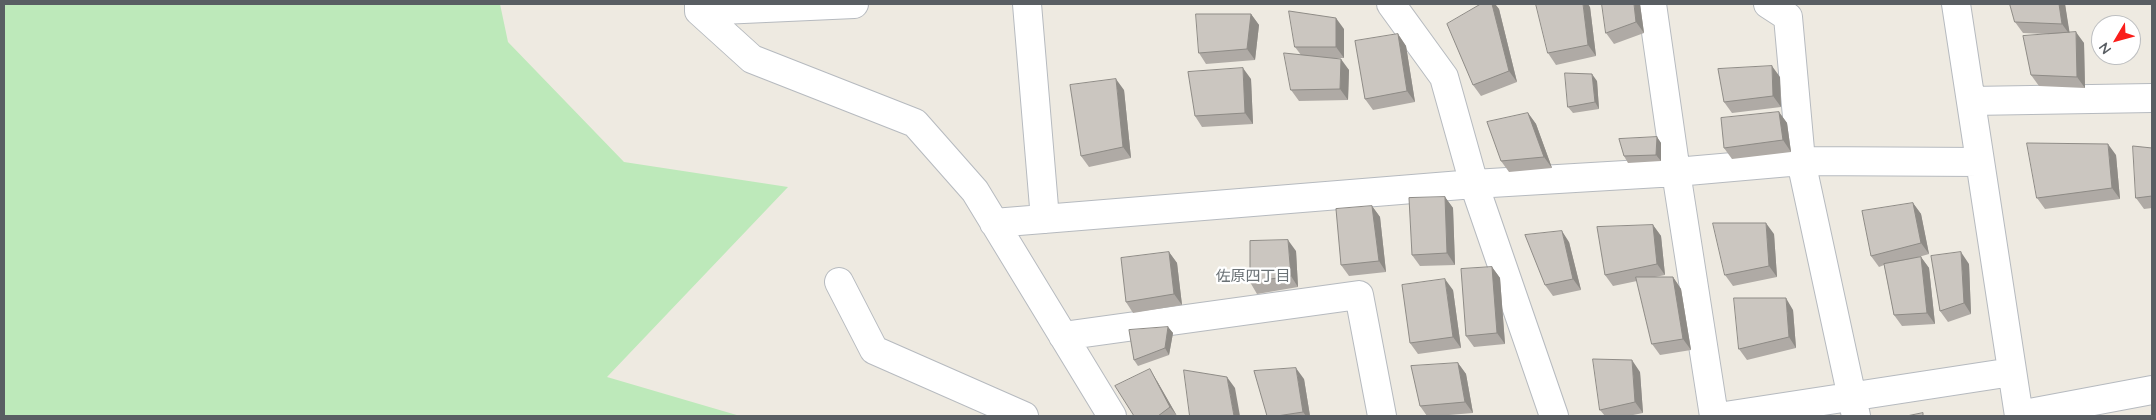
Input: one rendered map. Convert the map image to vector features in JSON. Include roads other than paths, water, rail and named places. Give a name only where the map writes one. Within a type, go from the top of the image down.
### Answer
[{"type":"street","points":[[699,7],[854,4]]},
{"type":"street","points":[[1027,4],[1045,219]]},
{"type":"street","points":[[1391,4],[1444,77],[1474,184],[1554,416]]},
{"type":"street","points":[[1652,4],[1714,416]]},
{"type":"street","points":[[1768,4],[1788,17],[1801,162],[1854,407]]},
{"type":"street","points":[[1956,4],[2019,416],[2152,390]]},
{"type":"street","points":[[699,7],[752,60],[915,123],[975,191],[1112,416]]},
{"type":"street","points":[[1971,101],[2152,98]]},
{"type":"street","points":[[994,223],[1474,184],[1676,172],[1801,162],[1980,162]]},
{"type":"street","points":[[840,282],[874,350],[1024,416]]},
{"type":"street","points":[[1063,336],[1359,295],[1382,416]]},
{"type":"street","points":[[1725,416],[1854,407],[2012,372]]},
{"type":"district","name":"佐原四丁目","points":[[1253,276]]}]
